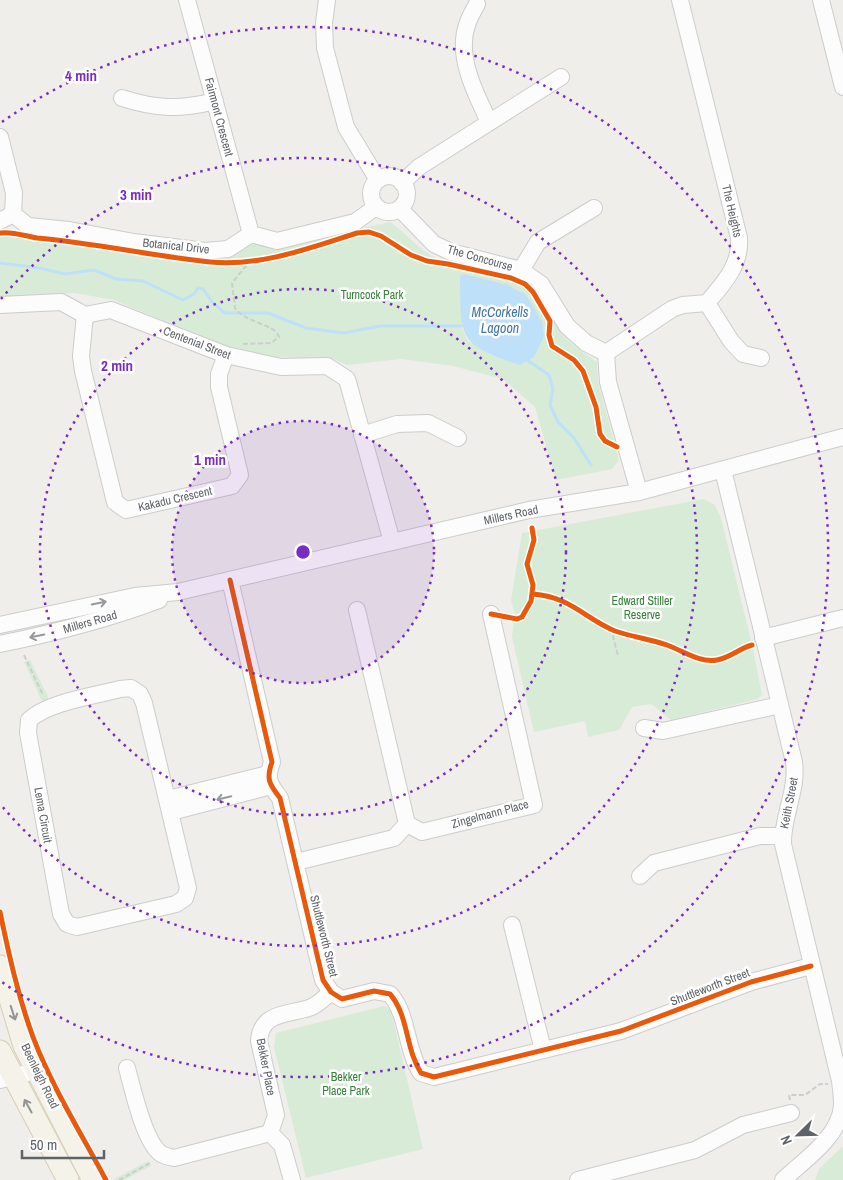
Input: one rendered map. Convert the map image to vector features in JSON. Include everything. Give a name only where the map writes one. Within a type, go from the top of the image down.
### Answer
[{"type":"main road","name":"Beenleigh Road","points":[[0,966],[22,1038],[35,1071],[93,1180]]},
{"type":"main road","name":"Beenleigh Road","points":[[0,1051],[6,1079],[68,1180]]},
{"type":"street","name":"Fairmont Crescent","points":[[187,0],[251,234]]},
{"type":"street","points":[[327,0],[324,23],[326,48],[346,127],[378,180]]},
{"type":"street","name":"The Heights","points":[[680,0],[739,238],[740,250],[737,262],[723,284],[707,302]]},
{"type":"street","points":[[821,0],[843,87]]},
{"type":"street","points":[[477,4],[466,26],[464,48],[474,89],[489,122]]},
{"type":"street","points":[[402,183],[419,167],[561,77]]},
{"type":"street","points":[[122,98],[150,107],[196,106],[215,101]]},
{"type":"street","points":[[0,138],[14,193],[6,217]]},
{"type":"street","points":[[391,177],[402,183],[407,196],[400,209],[388,212],[376,207],[372,195],[373,187],[378,180],[391,177]]},
{"type":"street","points":[[251,234],[277,240],[355,222],[376,207]]},
{"type":"street","points":[[521,270],[538,242],[594,208]]},
{"type":"street","name":"The Concourse","points":[[400,209],[434,244],[451,252],[521,270],[541,284],[567,326],[586,343],[606,353]]},
{"type":"street","name":"Botanical Drive","points":[[6,217],[28,226],[69,230],[134,242],[205,251],[228,249],[251,234]]},
{"type":"street","points":[[0,305],[61,302],[84,315]]},
{"type":"street","points":[[639,492],[608,382],[606,353],[672,309],[683,305],[707,302],[731,341],[744,354],[761,358]]},
{"type":"street","name":"Centenial Street","points":[[84,315],[112,310],[232,356],[281,367],[327,366],[346,379],[392,542]]},
{"type":"street","name":"Kakadu Crescent","points":[[84,315],[81,356],[83,371],[115,502],[126,510],[232,486],[240,476],[219,387],[219,374],[232,356]]},
{"type":"street","points":[[362,435],[397,424],[428,424],[458,438]]},
{"type":"street","name":"Millers Road","points":[[0,626],[135,596],[178,592],[529,510],[639,492],[843,437]]},
{"type":"street","name":"Keith Street","points":[[724,470],[796,774],[783,836],[811,966],[840,1082],[842,1106]]},
{"type":"street","points":[[170,805],[269,780],[272,762],[230,580]]},
{"type":"street","name":"Millers Road","points":[[1,644],[126,612],[178,592]]},
{"type":"street","points":[[296,862],[394,838],[408,824],[357,610]]},
{"type":"street","name":"Zingelmann Place","points":[[408,824],[422,832],[534,805],[491,614]]},
{"type":"street","points":[[763,638],[843,618]]},
{"type":"street","name":"Lema Circuit","points":[[131,688],[140,694],[144,703],[170,805],[188,888],[185,898],[176,904],[77,927],[67,924],[61,914],[28,733],[29,720],[36,714],[50,708],[120,689],[131,688]]},
{"type":"street","points":[[644,728],[663,731],[780,704]]},
{"type":"street","name":"Shuttleworth Street","points":[[269,780],[280,798],[323,980],[331,992],[342,999],[374,991],[390,994],[399,1004],[413,1061],[421,1073],[434,1077],[633,1028],[751,982],[811,966]]},
{"type":"street","points":[[640,876],[654,862],[760,836],[783,836]]},
{"type":"street","points":[[512,924],[542,1050]]},
{"type":"street","name":"Bekker Place","points":[[270,1133],[276,1115],[259,1041],[260,1032],[264,1023],[272,1017],[318,1004],[331,992]]},
{"type":"street","points":[[127,1068],[141,1118],[156,1149],[162,1154],[174,1158],[270,1133],[282,1145],[292,1180]]},
{"type":"street","points":[[6,1079],[35,1071]]},
{"type":"street","points":[[783,1180],[824,1142],[832,1130],[842,1106]]},
{"type":"street","points":[[578,1180],[695,1150],[743,1125],[791,1113]]},
{"type":"path","points":[[232,356],[242,344],[271,343],[280,337],[275,330],[255,323],[242,315],[237,311],[234,304],[232,284],[246,266],[244,261],[253,261]]},
{"type":"path","points":[[602,625],[617,631]]},
{"type":"path","points":[[611,628],[618,656]]},
{"type":"path","points":[[24,655],[50,708]]},
{"type":"path","points":[[791,1113],[789,1095],[805,1095],[820,1084],[828,1084]]},
{"type":"path","points":[[119,1180],[162,1154]]},
{"type":"green space","name":"Turncock Park","points":[[390,222],[421,249],[434,257],[452,263],[507,274],[526,283],[538,295],[564,336],[575,347],[597,362],[598,382],[619,460],[612,469],[556,480],[535,407],[503,379],[453,366],[401,359],[347,365],[333,359],[273,357],[227,347],[114,300],[75,293],[0,297],[0,229],[12,229],[32,237],[69,238],[223,256],[253,244],[280,247]],"holes":[[[461,326],[495,357],[467,340]]]},
{"type":"green space","name":"Edward Stiller Reserve","points":[[704,499],[715,505],[721,518],[752,645],[762,695],[758,699],[671,720],[651,704],[632,707],[619,730],[588,737],[585,721],[534,732],[512,637],[515,615],[511,600],[522,533]]},
{"type":"green space","points":[[30,660],[49,699],[42,701],[24,662]]},
{"type":"green space","name":"Bekker Place Park","points":[[384,1006],[391,1010],[423,1149],[306,1178],[274,1047],[276,1033]]},
{"type":"green space","points":[[843,1146],[843,1180],[815,1180],[819,1169]]},
{"type":"green space","points":[[148,1161],[151,1166],[124,1180],[112,1180]]},
{"type":"water","name":"McCorkells Lagoon","points":[[464,274],[508,285],[527,296],[542,321],[544,336],[534,357],[520,365],[484,351],[473,344],[466,336],[461,313],[460,276]]},
{"type":"waterway","points":[[0,263],[40,268],[65,274],[94,270],[116,279],[143,281],[183,300],[194,294],[198,288],[203,289],[212,302],[225,313],[268,313],[306,328],[344,333],[380,326],[461,326]]},
{"type":"waterway","points":[[527,360],[549,375],[553,389],[550,405],[558,422],[574,438],[591,465]]},
{"type":"cycle path","points":[[0,233],[14,233],[37,238],[229,263],[247,262],[285,255],[357,233],[369,232],[381,236],[411,255],[427,261],[511,278],[525,284],[533,292],[550,321],[549,335],[552,346],[574,360],[583,371],[596,407],[600,434],[605,441],[617,447]]},
{"type":"cycle path","points":[[491,614],[517,619],[522,617],[531,601],[533,585],[527,564],[534,540],[532,528]]},
{"type":"cycle path","points":[[230,580],[272,762],[269,777],[273,789],[280,798],[323,980],[331,992],[342,999],[374,991],[390,994],[401,1012],[412,1053],[421,1073],[434,1077],[621,1031],[751,982],[811,966]]},
{"type":"cycle path","points":[[533,594],[557,599],[615,631],[661,643],[704,660],[722,659],[752,645]]},
{"type":"cycle path","points":[[0,912],[18,991],[33,1037],[58,1092],[106,1180]]}]
